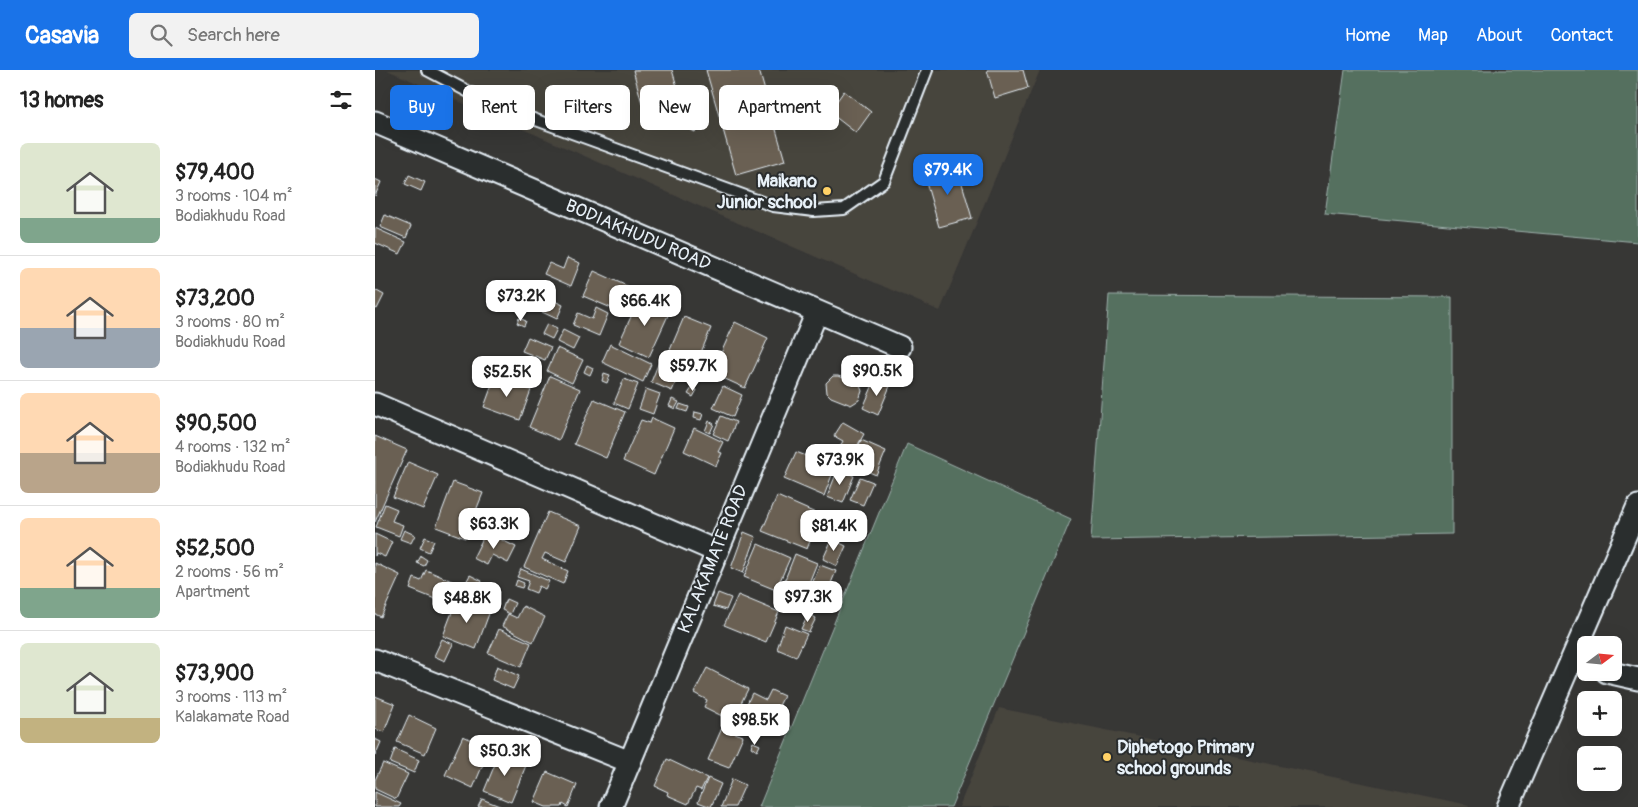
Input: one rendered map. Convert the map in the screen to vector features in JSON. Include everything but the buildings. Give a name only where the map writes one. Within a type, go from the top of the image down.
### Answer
[{"type":"street","name":"BODIAKHUDU ROAD","points":[[375,122],[900,347]]},
{"type":"street","name":"KALAKAMATE ROAD","points":[[611,807],[817,312]]},
{"type":"street","points":[[375,404],[716,551]]},
{"type":"street","points":[[1590,636],[1638,506]]},
{"type":"street","points":[[375,660],[630,762]]},
{"type":"street","points":[[1508,807],[1577,669]]},
{"type":"street","points":[[1623,676],[1638,679]]},
{"type":"lane","points":[[427,70],[492,104],[773,206],[814,211],[844,209],[884,181],[927,70]]},
{"type":"shaded area","name":"Maikano Junior school","points":[[387,70],[1040,70],[940,311],[525,130],[535,130],[535,85],[463,85],[463,103],[453,99],[453,85],[421,85]]},
{"type":"shaded area","name":"Diphetogo Primary school grounds","points":[[999,708],[1469,805],[1468,807],[959,807]]},
{"type":"green space","points":[[1345,70],[1638,70],[1638,242],[1325,214]]},
{"type":"green space","points":[[1109,295],[1452,297],[1452,534],[1091,540]]},
{"type":"green space","points":[[907,444],[1071,519],[951,807],[759,807]]},
{"type":"place","name":"Maikano Junior school","points":[[827,191]]},
{"type":"place","name":"Diphetogo Primary school grounds","points":[[1107,757]]}]
